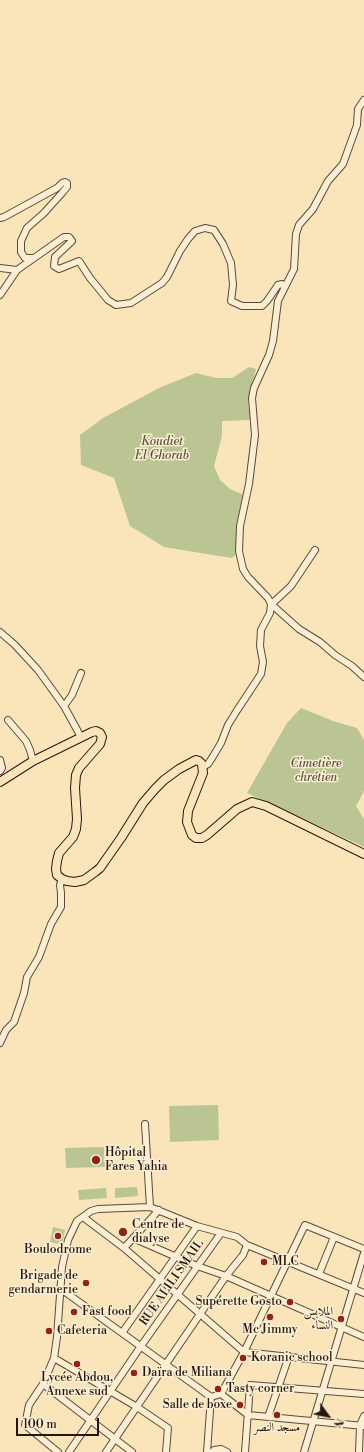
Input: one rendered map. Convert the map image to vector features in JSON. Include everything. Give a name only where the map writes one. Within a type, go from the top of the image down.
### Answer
[{"type":"main road","points":[[0,782],[33,761],[81,737],[95,731],[100,733],[102,737],[100,744],[79,768],[76,775],[76,829],[73,837],[60,853],[56,861],[57,875],[62,879],[75,882],[90,876],[100,868],[129,827],[143,803],[164,780],[192,761],[199,761],[203,767],[203,773],[188,811],[187,822],[192,835],[196,838],[202,838],[207,835],[237,809],[252,802],[266,806],[360,852],[364,861]]},
{"type":"street","points":[[364,100],[358,109],[357,125],[343,164],[328,181],[313,209],[299,226],[296,234],[294,243],[295,265],[278,301],[273,341],[269,355],[254,388],[252,398],[255,435],[249,484],[238,537],[243,569],[248,577],[268,598],[271,604],[299,629],[320,642],[364,677]]},
{"type":"street","points":[[0,218],[57,188],[62,183],[67,183],[67,186],[44,213],[27,228],[21,241],[21,252],[25,258],[33,258]]},
{"type":"street","points":[[0,295],[17,270],[64,237],[69,237],[72,241],[56,257],[54,266],[59,269],[79,261],[108,300],[116,305],[131,303],[162,283],[167,277],[188,239],[195,231],[205,228],[214,230],[223,244],[231,263],[233,285],[231,301],[242,306],[262,306],[268,301],[278,285],[282,284],[285,287]]},
{"type":"street","points":[[0,268],[17,270]]},
{"type":"street","points":[[203,767],[208,764],[212,758],[236,712],[261,674],[263,662],[260,646],[261,630],[270,613],[271,604],[291,586],[315,550]]},
{"type":"street","points":[[0,632],[15,645],[34,666],[64,706],[81,737]]},
{"type":"street","points":[[64,706],[72,695],[81,673]]},
{"type":"street","points":[[8,720],[26,741],[33,761]]},
{"type":"street","points":[[0,760],[2,768],[0,771]]},
{"type":"street","points":[[0,1043],[6,1030],[14,1022],[24,993],[27,977],[39,957],[51,924],[61,907],[60,885],[62,879]]},
{"type":"street","points":[[145,1124],[150,1207]]},
{"type":"street","points":[[58,1452],[25,1424],[29,1405],[43,1384],[54,1358],[57,1338],[62,1267],[68,1240],[77,1221],[91,1211],[98,1209],[150,1207],[197,1226],[237,1237],[247,1245],[364,1293]]},
{"type":"street","points":[[124,1248],[159,1210]]},
{"type":"street","points":[[82,1217],[124,1248],[244,1352],[364,1365]]},
{"type":"street","points":[[211,1397],[221,1394],[244,1352],[305,1225],[364,1249]]},
{"type":"street","points":[[122,1333],[197,1226]]},
{"type":"street","name":"RUE ALILI SMAIL","points":[[70,1452],[141,1346],[220,1233]]},
{"type":"street","points":[[319,1274],[334,1237]]},
{"type":"street","points":[[133,1238],[198,1266],[226,1276],[364,1337]]},
{"type":"street","points":[[106,1452],[226,1276],[243,1255],[247,1245]]},
{"type":"street","points":[[304,1452],[364,1253]]},
{"type":"street","points":[[61,1289],[211,1397]]},
{"type":"street","points":[[268,1417],[288,1356]]},
{"type":"street","points":[[54,1358],[137,1407],[168,1428],[166,1452]]},
{"type":"street","points":[[43,1384],[132,1452]]},
{"type":"street","points":[[245,1452],[250,1385],[364,1394]]},
{"type":"street","points":[[221,1394],[248,1415],[362,1426]]},
{"type":"street","points":[[207,1452],[211,1397]]},
{"type":"street","points":[[359,1452],[364,1416]]},
{"type":"street","points":[[212,1452],[220,1448],[227,1452]]},
{"type":"green space","name":"Koudiet El Ghorab","points":[[249,367],[256,369],[248,401],[250,420],[222,421],[222,436],[214,466],[220,480],[230,489],[244,495],[237,527],[236,555],[231,558],[164,547],[130,526],[114,478],[81,465],[80,435],[103,418],[161,387],[196,373],[216,378],[232,378]]},
{"type":"green space","name":"Cimetière chrétien","points":[[301,708],[333,721],[357,728],[364,740],[364,791],[356,806],[364,819],[364,847],[247,793],[287,723]]},
{"type":"green space","points":[[218,1105],[219,1140],[170,1142],[169,1106]]},
{"type":"green space","points":[[104,1147],[105,1167],[66,1168],[65,1148]]},
{"type":"green space","points":[[137,1187],[138,1196],[115,1198],[115,1188]]},
{"type":"green space","points":[[106,1188],[107,1198],[79,1200],[78,1190]]},
{"type":"green space","name":"Boulodrome","points":[[53,1227],[65,1230],[62,1245],[50,1242]]},
{"type":"place","name":"Hôpital Fares Yahia","points":[[96,1160]]},
{"type":"place","name":"Centre de dialyse","points":[[123,1232]]},
{"type":"place","name":"Boulodrome","points":[[58,1236]]},
{"type":"place","name":"MLC","points":[[264,1262]]},
{"type":"place","name":"Brigade de gendarmerie","points":[[86,1283]]},
{"type":"place","name":"Supérette Gosto","points":[[290,1302]]},
{"type":"place","name":"Fast food","points":[[74,1312]]},
{"type":"place","name":"Mc Jimmy","points":[[270,1317]]},
{"type":"place","name":"الملابس النساء","points":[[341,1319]]},
{"type":"place","name":"Cafeteria","points":[[49,1331]]},
{"type":"place","name":"Koranic school","points":[[243,1358]]},
{"type":"place","name":"Lycée Abdou, Annexe sud","points":[[77,1364]]},
{"type":"place","name":"Daïra de Miliana","points":[[134,1373]]},
{"type":"place","name":"Tasty corner","points":[[218,1389]]},
{"type":"place","name":"Salle de boxe","points":[[240,1405]]},
{"type":"place","name":"مسجد النصر","points":[[277,1415]]}]
